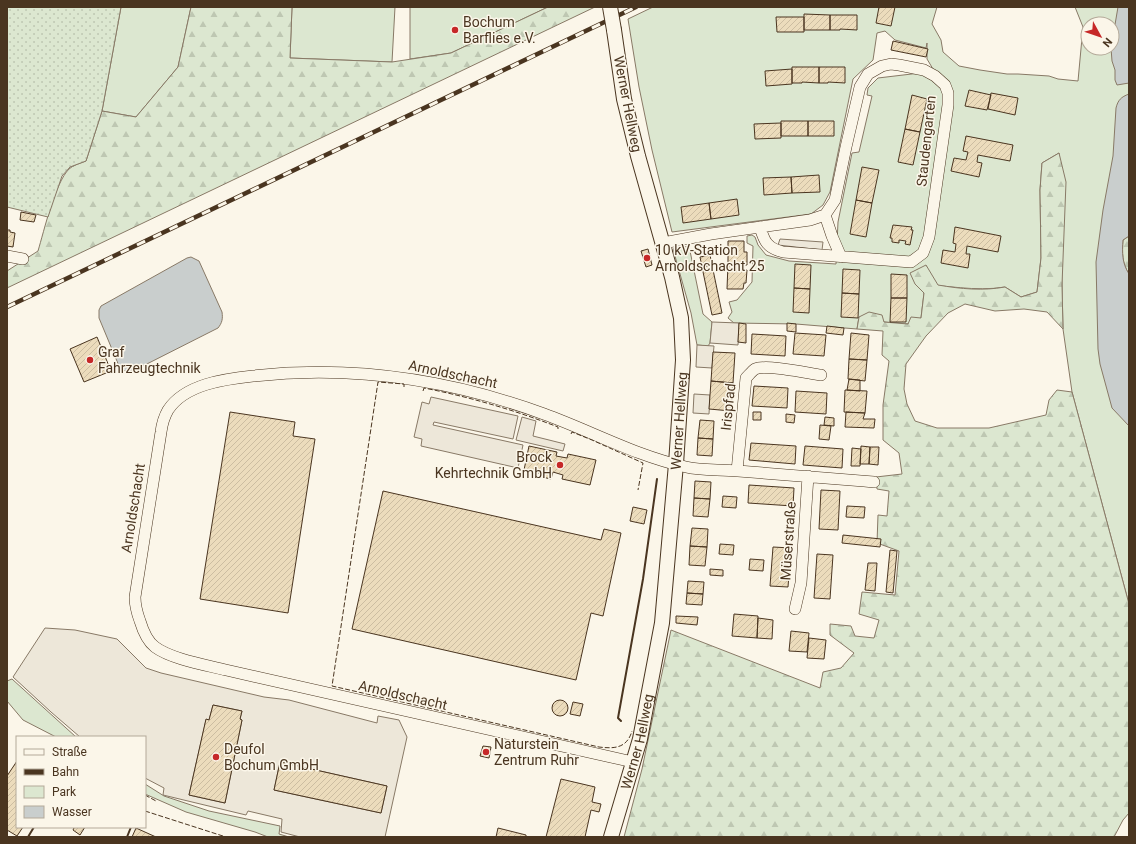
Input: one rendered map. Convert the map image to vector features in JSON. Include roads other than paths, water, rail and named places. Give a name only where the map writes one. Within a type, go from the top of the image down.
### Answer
[{"type":"main road","name":"Werner Hellweg","points":[[610,7],[624,99],[638,156],[672,277],[682,327],[683,360],[676,464],[662,623],[644,717],[633,762],[611,837]]},
{"type":"street","name":"Staudengarten","points":[[760,227],[764,239],[770,247],[776,250],[841,257],[911,262],[923,253],[929,237],[948,105],[948,93],[941,81],[924,70],[899,65],[882,66],[868,74],[860,88],[857,98],[835,200],[825,215]]},
{"type":"street","points":[[663,243],[711,234],[810,220],[825,215],[841,257]]},
{"type":"street","points":[[7,256],[23,258]]},
{"type":"street","name":"Irispfad","points":[[737,471],[746,378],[754,370],[761,367],[793,370],[821,375]]},
{"type":"street","name":"Arnoldschacht","points":[[633,762],[226,670],[164,652],[154,647],[142,628],[135,604],[136,583],[163,421],[168,410],[188,393],[200,387],[226,380],[280,374],[352,373],[407,378],[441,384],[521,406],[572,424],[638,453],[676,464]]},
{"type":"street","points":[[676,464],[687,468],[874,482]]},
{"type":"street","name":"Müserstraße","points":[[795,609],[801,583],[808,476]]},
{"type":"water","points":[[1118,7],[1129,7],[1129,83],[1117,85],[1112,56],[1120,56],[1120,16],[1116,16]]},
{"type":"water","points":[[1129,94],[1129,236],[1123,240],[1123,258],[1129,274],[1129,426],[1112,408],[1100,364],[1098,349],[1096,262],[1103,210],[1113,156],[1116,108],[1120,99]]},
{"type":"water","points":[[191,257],[199,261],[222,312],[222,319],[218,328],[133,371],[125,371],[119,366],[99,318],[99,310],[101,306]]},
{"type":"railway","points":[[7,307],[636,7]]},
{"type":"place","name":"Bochum Barflies e.V.","points":[[455,30]]},
{"type":"place","name":"10 kV-Station Arnoldschacht 25","points":[[647,258]]},
{"type":"place","name":"Graf Fahrzeugtechnik","points":[[90,360]]},
{"type":"place","name":"Brock Kehrtechnik GmbH","points":[[560,465]]},
{"type":"place","name":"Naturstein Zentrum Ruhr","points":[[486,752]]},
{"type":"place","name":"Deufol Bochum GmbH","points":[[216,757]]}]
